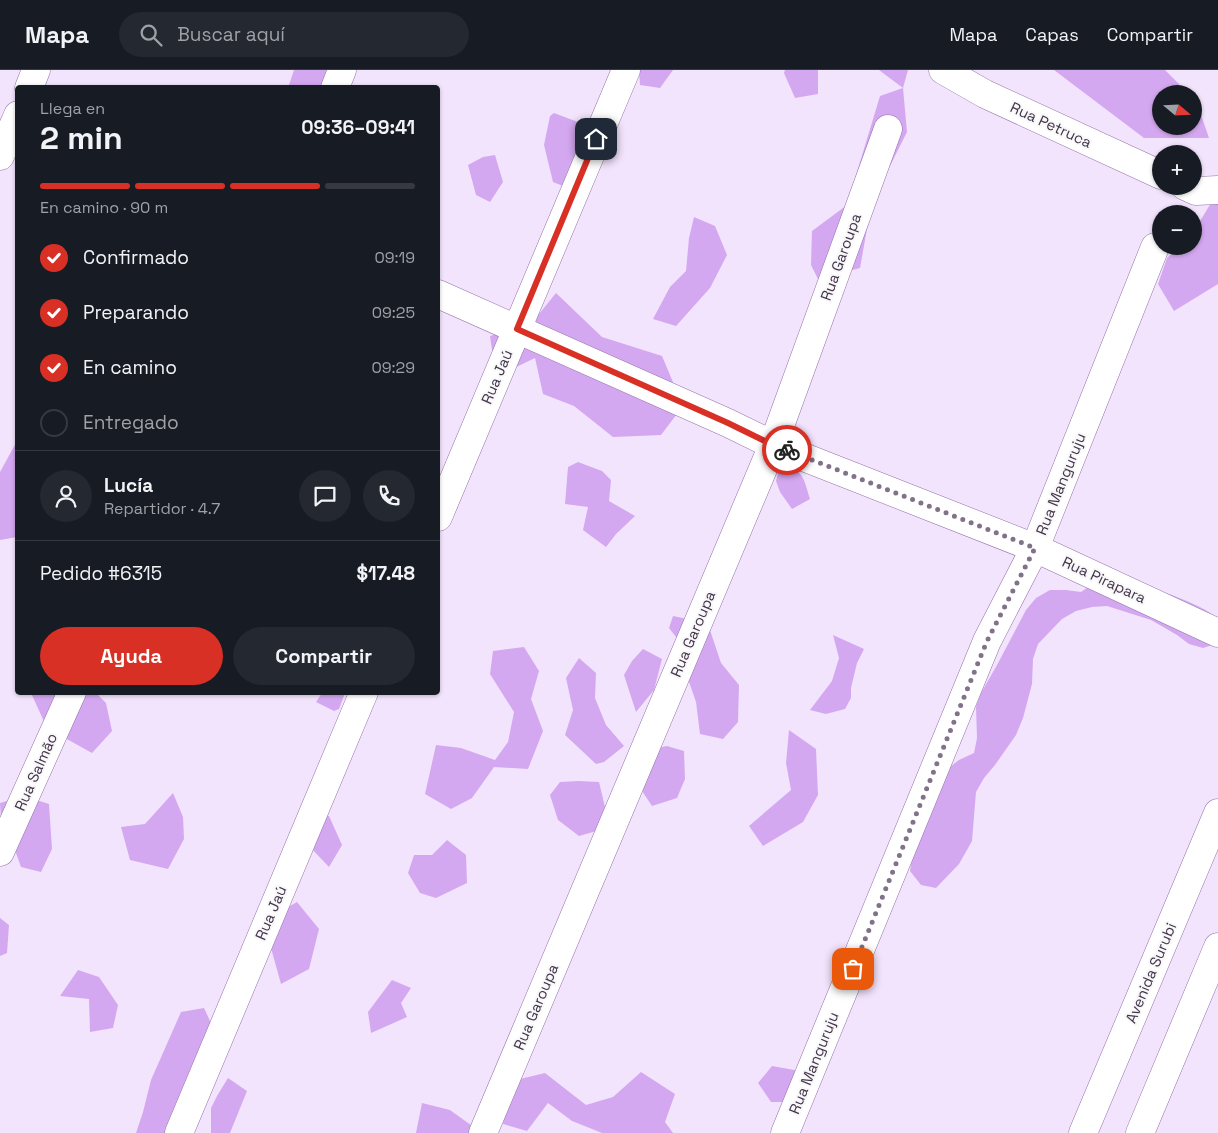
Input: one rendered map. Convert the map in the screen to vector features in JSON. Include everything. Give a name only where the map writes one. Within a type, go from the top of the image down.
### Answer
[{"type":"street","points":[[30,85],[36,70]]},
{"type":"street","points":[[336,85],[342,70]]},
{"type":"street","name":"Rua Jaú","points":[[440,512],[626,70]]},
{"type":"street","name":"Rua Petruca","points":[[943,70],[985,94],[1152,171]]},
{"type":"street","points":[[0,102],[15,108]]},
{"type":"street","points":[[0,156],[15,122]]},
{"type":"street","name":"Rua Garoupa","points":[[483,1133],[773,445],[888,129]]},
{"type":"street","points":[[1202,191],[1218,190]]},
{"type":"street","name":"Rua Manguruju","points":[[785,1133],[987,641],[1035,548],[1152,255]]},
{"type":"street","name":"Rua Pirapara","points":[[440,295],[728,423],[773,445],[1035,548],[1218,633]]},
{"type":"street","name":"Rua Salmão","points":[[0,852],[71,695]]},
{"type":"street","name":"Rua Jaú","points":[[179,1133],[363,695]]},
{"type":"street","name":"Avenida Surubi","points":[[1083,1133],[1218,813]]},
{"type":"street","points":[[1140,1133],[1218,947]]},
{"type":"shaded area","points":[[294,70],[332,70],[322,85],[289,85]]},
{"type":"shaded area","points":[[639,70],[673,70],[660,88],[640,85]]},
{"type":"shaded area","points":[[785,70],[818,70],[818,94],[795,98],[784,73]]},
{"type":"shaded area","points":[[879,70],[908,70],[903,88]]},
{"type":"shaded area","points":[[1054,70],[1165,70],[1180,85],[1152,85],[1152,135],[1202,135],[1202,118],[1209,138],[1144,138]]},
{"type":"shaded area","points":[[903,88],[907,132],[876,194],[860,268],[818,279],[811,265],[812,231],[847,205],[880,96]]},
{"type":"shaded area","points":[[554,113],[578,122],[583,194],[553,182],[544,145],[550,116]]},
{"type":"shaded area","points":[[495,155],[503,182],[490,202],[476,195],[468,165],[483,157]]},
{"type":"shaded area","points":[[1218,201],[1218,284],[1174,311],[1158,284],[1167,258],[1170,255],[1202,255],[1202,218],[1211,203]]},
{"type":"shaded area","points":[[694,217],[715,226],[727,255],[710,288],[676,326],[653,319],[670,287],[686,271],[689,238]]},
{"type":"shaded area","points":[[556,293],[602,337],[662,356],[683,406],[661,435],[613,437],[574,406],[543,394],[535,358],[500,375],[493,357],[490,336],[531,324]]},
{"type":"shaded area","points":[[15,445],[15,537],[0,540],[0,472]]},
{"type":"shaded area","points":[[578,462],[602,471],[611,480],[609,501],[635,516],[616,534],[606,547],[583,530],[588,507],[565,504],[568,467]]},
{"type":"shaded area","points":[[781,462],[802,476],[810,499],[792,509],[780,492],[776,481]]},
{"type":"shaded area","points":[[1094,583],[1152,589],[1197,605],[1218,619],[1218,643],[1203,648],[1189,644],[1151,620],[1107,606],[1076,611],[1062,619],[1038,644],[1033,659],[1032,684],[1023,718],[1016,735],[976,792],[972,841],[959,864],[936,888],[921,885],[910,871],[915,840],[947,769],[959,760],[974,753],[977,738],[976,707],[981,693],[1026,610],[1036,598],[1050,590],[1081,592]]},
{"type":"shaded area","points":[[673,616],[707,621],[721,663],[739,685],[738,722],[723,739],[700,734],[696,702],[688,679],[690,655],[669,628]]},
{"type":"shaded area","points":[[833,635],[864,649],[857,663],[851,688],[851,698],[845,709],[826,714],[810,710],[832,681],[839,658]]},
{"type":"shaded area","points":[[524,647],[539,671],[531,699],[543,731],[528,769],[494,767],[472,798],[451,809],[425,794],[436,745],[461,748],[495,760],[508,742],[514,712],[490,674],[493,651]]},
{"type":"shaded area","points":[[643,649],[662,659],[654,690],[636,712],[624,675],[632,661]]},
{"type":"shaded area","points":[[579,658],[596,673],[595,698],[606,725],[624,746],[604,762],[596,764],[565,735],[573,710],[566,678]]},
{"type":"shaded area","points":[[32,695],[98,695],[106,703],[112,731],[92,753],[47,728]]},
{"type":"shaded area","points":[[321,695],[344,695],[339,709],[334,711],[316,702]]},
{"type":"shaded area","points":[[789,730],[816,749],[818,795],[803,822],[763,846],[749,826],[791,790],[786,763]]},
{"type":"shaded area","points":[[667,746],[684,751],[685,779],[677,798],[652,806],[637,781],[652,749]]},
{"type":"shaded area","points":[[560,782],[599,782],[605,807],[600,830],[579,836],[558,820],[550,795]]},
{"type":"shaded area","points":[[173,793],[183,817],[184,839],[168,869],[130,860],[121,827],[145,824]]},
{"type":"shaded area","points":[[24,796],[49,804],[52,849],[41,872],[21,867],[11,839],[1,819],[0,803]]},
{"type":"shaded area","points":[[317,813],[329,816],[342,845],[329,867],[310,847]]},
{"type":"shaded area","points":[[447,840],[466,855],[467,883],[436,898],[420,893],[408,873],[414,855],[432,855]]},
{"type":"shaded area","points":[[297,902],[319,929],[309,969],[281,984],[271,948],[276,914]]},
{"type":"shaded area","points":[[0,918],[9,925],[7,953],[0,956]]},
{"type":"shaded area","points":[[78,970],[99,977],[118,1005],[113,1028],[90,1032],[89,999],[60,996]]},
{"type":"shaded area","points":[[392,980],[411,988],[401,1003],[407,1017],[371,1033],[368,1012]]},
{"type":"shaded area","points":[[204,1008],[217,1036],[201,1057],[182,1089],[174,1133],[136,1133],[151,1080],[181,1012]]},
{"type":"shaded area","points":[[772,1066],[800,1071],[787,1102],[771,1102],[758,1083]]},
{"type":"shaded area","points":[[641,1072],[675,1094],[665,1122],[673,1133],[602,1133],[572,1121],[548,1103],[527,1131],[503,1124],[509,1092],[520,1079],[545,1073],[586,1105],[613,1097]]},
{"type":"shaded area","points":[[228,1078],[247,1091],[230,1133],[211,1133],[211,1108]]},
{"type":"shaded area","points":[[422,1103],[450,1110],[475,1128],[473,1133],[416,1133]]},
{"type":"way so far","points":[[787,450],[1035,548],[987,641],[853,969]]},
{"type":"route","points":[[596,139],[517,329],[787,450]]}]
